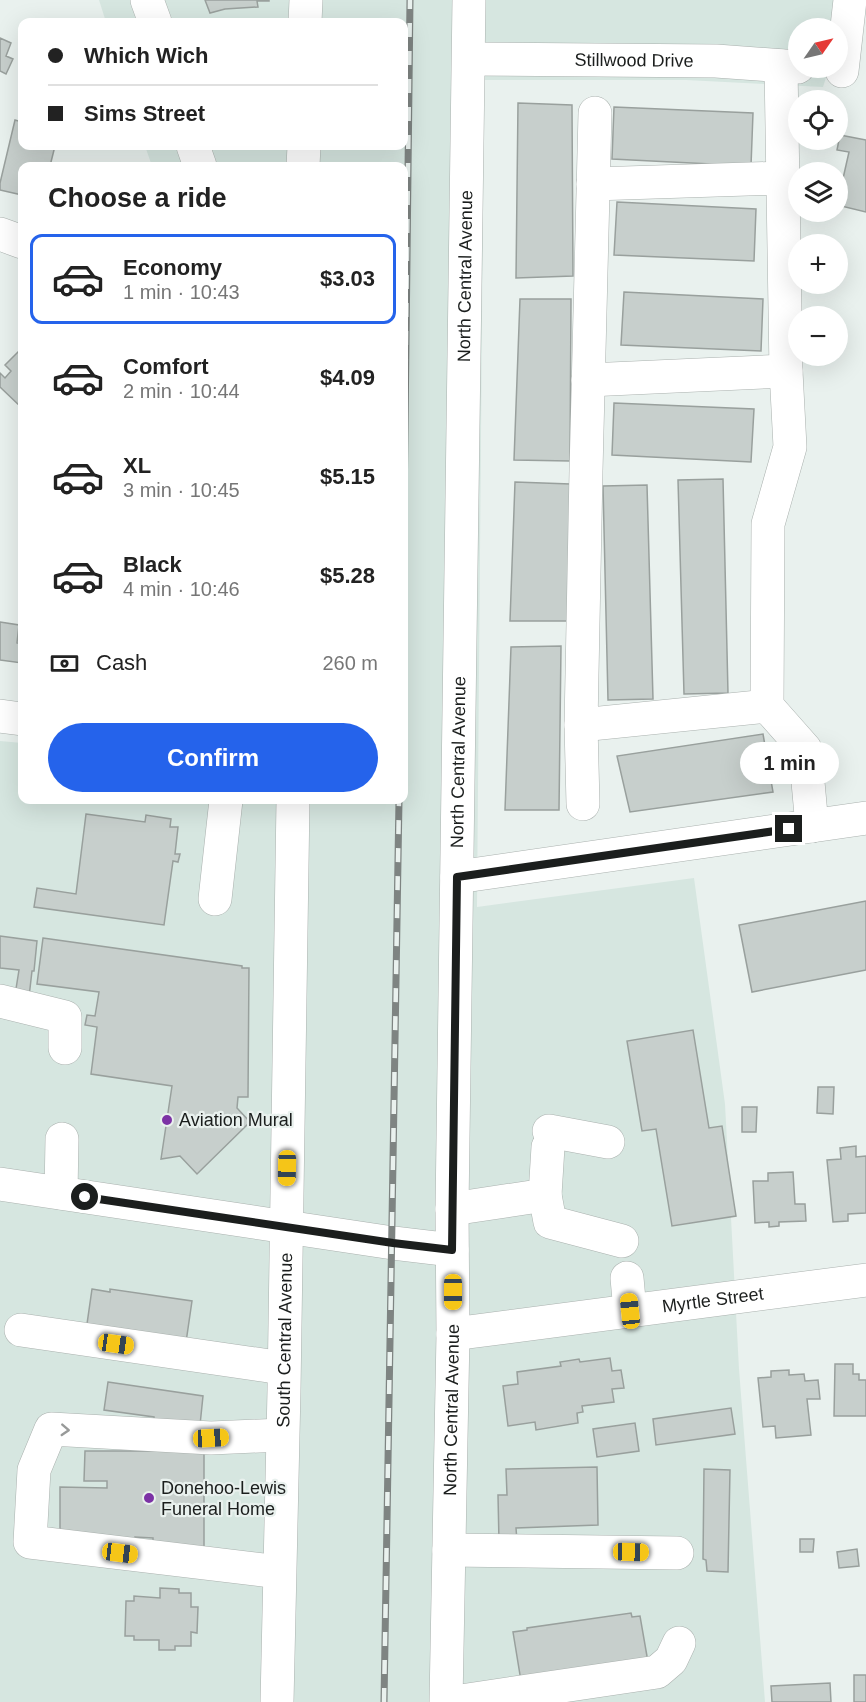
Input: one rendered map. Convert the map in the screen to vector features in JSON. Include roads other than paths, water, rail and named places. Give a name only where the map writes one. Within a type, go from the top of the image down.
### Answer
[{"type":"street","points":[[147,0],[153,18]]},
{"type":"street","points":[[305,18],[306,0]]},
{"type":"street","name":"North Central Avenue","points":[[446,1702],[453,1334],[452,1209],[469,0]]},
{"type":"street","points":[[850,0],[854,73]]},
{"type":"street","name":"Stillwood Drive","points":[[469,59],[716,61],[788,67]]},
{"type":"street","points":[[792,78],[782,178],[790,447],[768,524],[767,706],[805,749],[812,826]]},
{"type":"street","points":[[583,804],[581,724],[595,113]]},
{"type":"street","points":[[593,184],[782,178]]},
{"type":"street","points":[[0,234],[18,241]]},
{"type":"street","points":[[588,380],[786,371]]},
{"type":"street","points":[[581,724],[767,706]]},
{"type":"street","points":[[0,716],[18,718]]},
{"type":"street","points":[[215,899],[221,804]]},
{"type":"street","name":"South Central Avenue","points":[[277,1702],[292,804]]},
{"type":"street","points":[[457,877],[866,818]]},
{"type":"street","points":[[0,1002],[65,1017],[65,1048]]},
{"type":"street","points":[[61,1193],[63,1139]]},
{"type":"street","points":[[608,1142],[548,1139],[545,1196],[550,1222],[622,1241]]},
{"type":"street","points":[[0,1184],[452,1250]]},
{"type":"street","points":[[452,1209],[545,1196]]},
{"type":"street","points":[[627,1278],[630,1311]]},
{"type":"street","name":"Myrtle Street","points":[[453,1334],[866,1280]]},
{"type":"street","points":[[21,1330],[283,1368]]},
{"type":"street","points":[[279,1572],[30,1542],[34,1470],[51,1429],[211,1438],[282,1435]]},
{"type":"street","points":[[449,1550],[677,1553]]},
{"type":"street","points":[[454,1702],[657,1671],[671,1660],[679,1643]]},
{"type":"railway","points":[[408,171],[410,0]]},
{"type":"railway","points":[[384,1702],[399,804]]},
{"type":"place","name":"Aviation Mural","points":[[167,1120]]},
{"type":"place","name":"Donehoo-Lewis Funeral Home","points":[[149,1498]]}]
